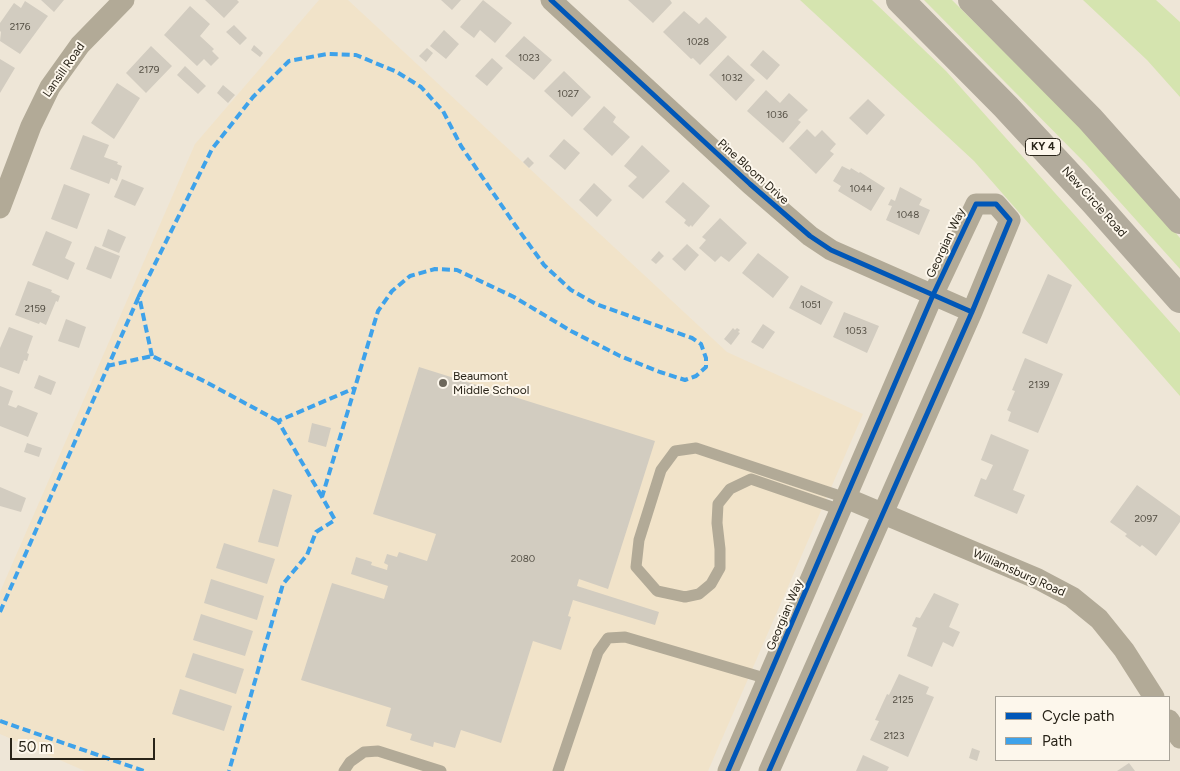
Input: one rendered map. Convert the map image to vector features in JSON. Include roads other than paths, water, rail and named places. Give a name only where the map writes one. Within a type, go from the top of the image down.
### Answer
[{"type":"highway","name":"New Circle Road","points":[[900,0],[1006,107],[1180,299]]},
{"type":"highway","points":[[972,0],[1090,119],[1180,220]]},
{"type":"street","name":"Lansill Road","points":[[0,208],[31,126],[50,87],[80,45],[124,0]]},
{"type":"street","name":"Pine Bloom Drive","points":[[551,0],[750,184],[810,236],[831,250],[972,312]]},
{"type":"street","name":"Georgian Way","points":[[728,771],[933,295],[976,204],[996,204],[1010,220],[972,312],[770,771]]},
{"type":"street","name":"Williamsburg Road","points":[[844,504],[883,513],[1038,580],[1072,597],[1099,619],[1124,650],[1153,696]]},
{"type":"street","points":[[1170,722],[1180,738]]},
{"type":"lane","points":[[696,448],[844,504],[751,478],[730,488],[718,504],[717,523],[720,568],[711,584],[699,594],[685,597],[657,591],[636,567],[639,540],[661,470],[675,451],[696,448]]},
{"type":"lane","points":[[558,771],[598,652],[608,638],[625,637],[768,679]]},
{"type":"lane","points":[[344,771],[350,762],[364,752],[378,751],[441,771]]},
{"type":"place","name":"Beaumont Middle School","points":[[443,383]]}]
